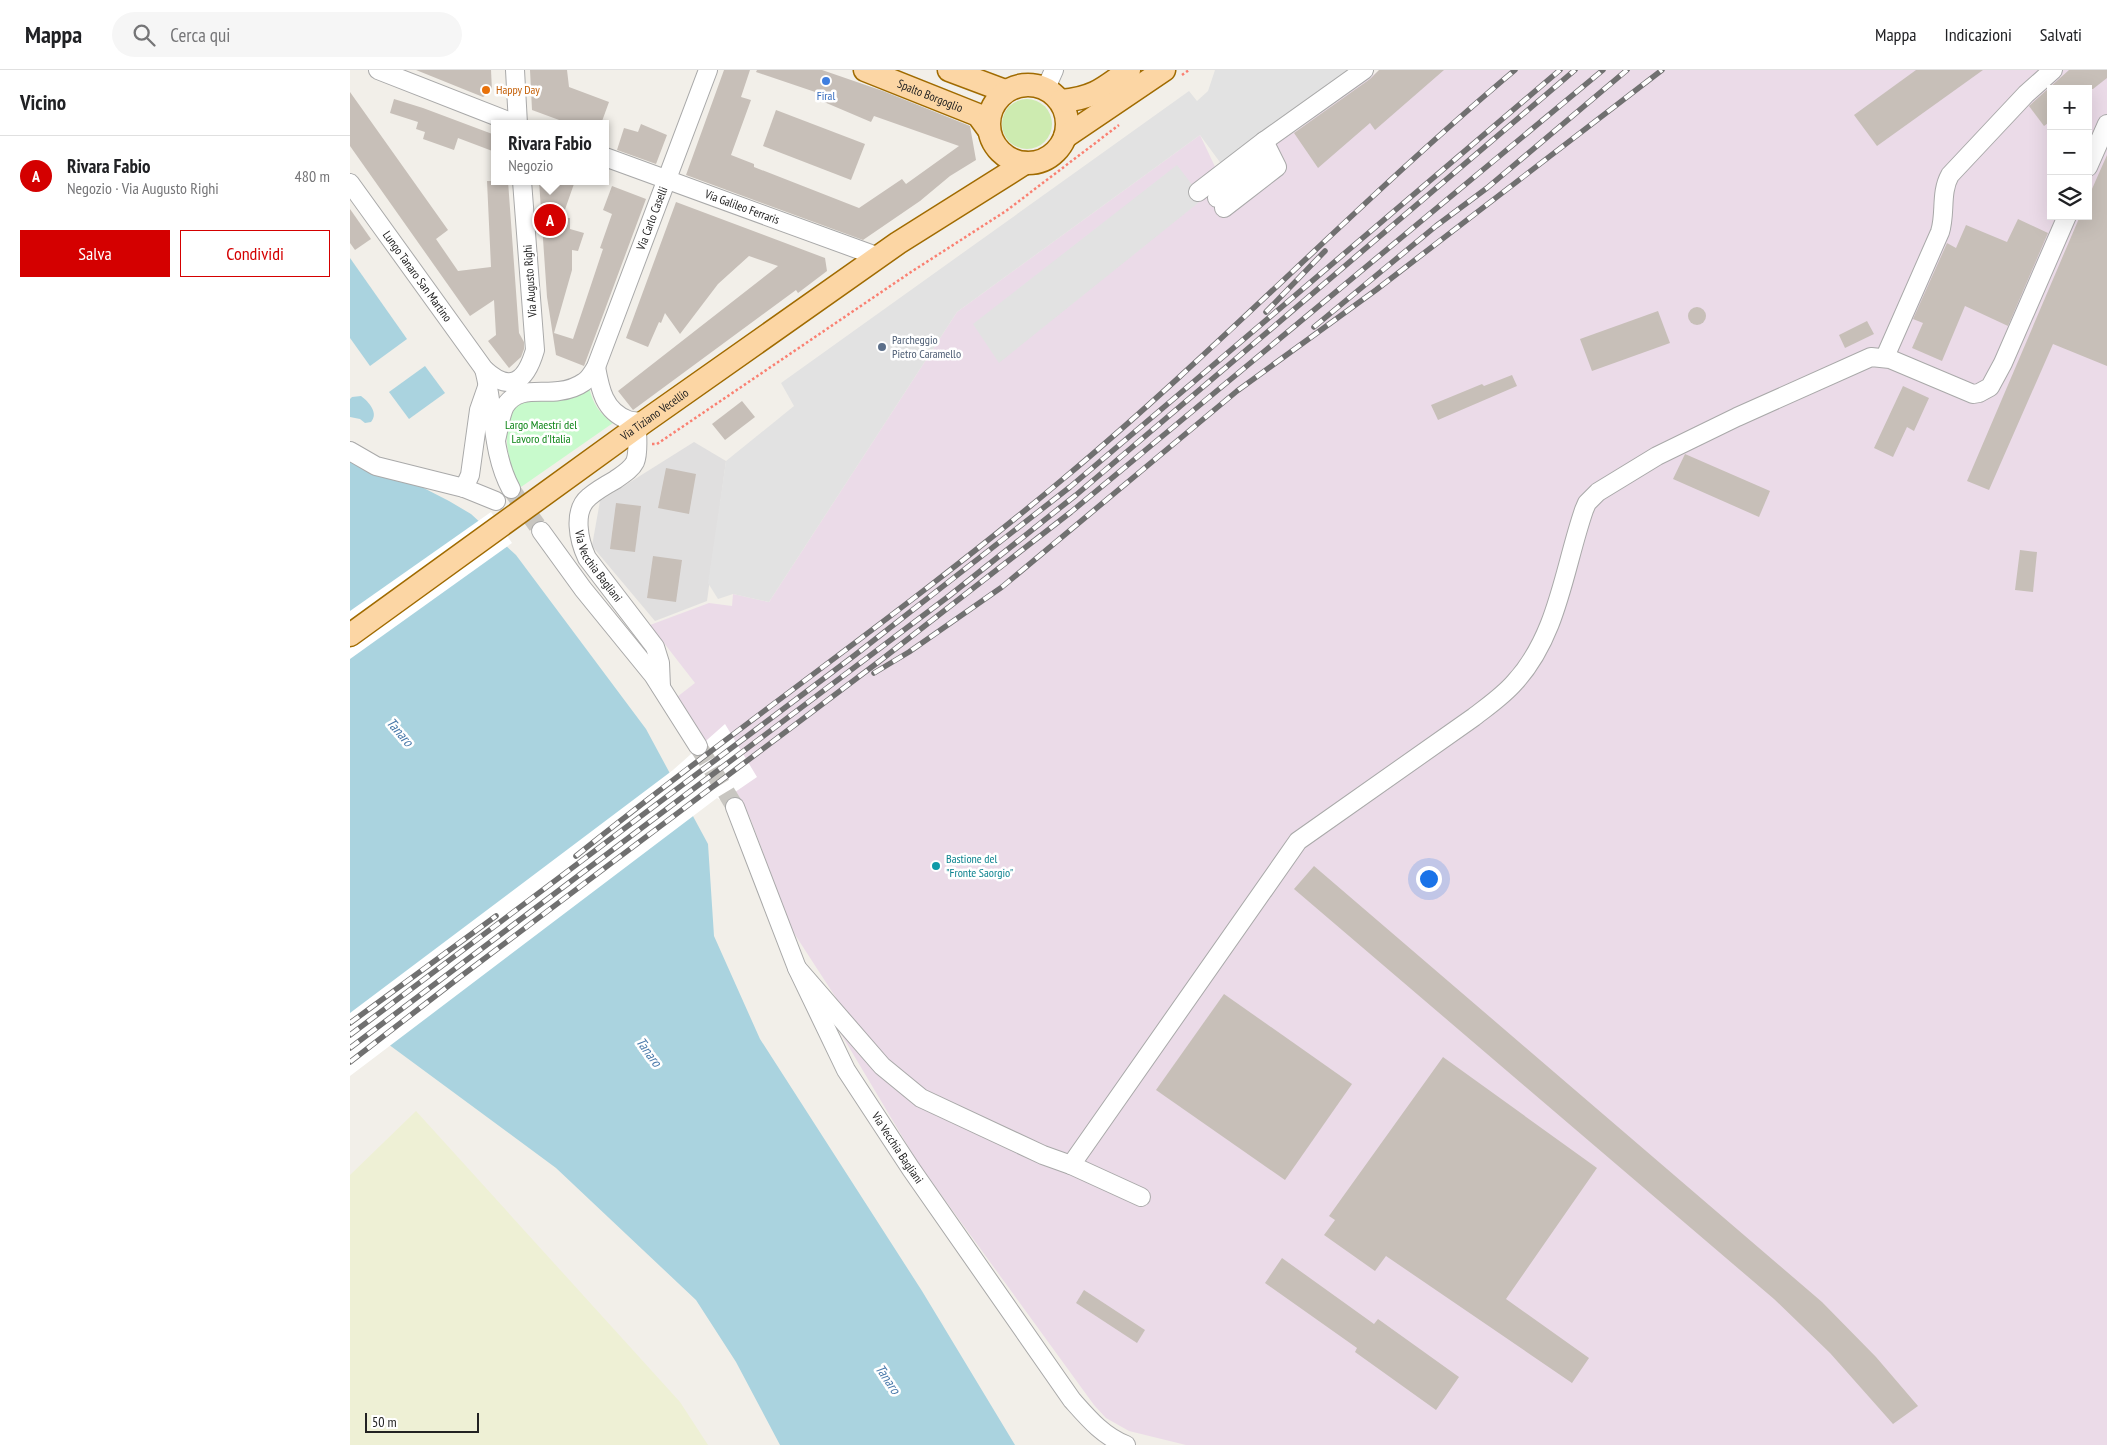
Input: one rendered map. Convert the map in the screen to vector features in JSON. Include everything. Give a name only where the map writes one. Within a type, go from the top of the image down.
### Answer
[{"type":"main road","name":"Spalto Borgoglio","points":[[865,70],[977,114],[982,118],[992,138],[1008,158],[1025,163]]},
{"type":"main road","points":[[948,70],[1005,91]]},
{"type":"main road","points":[[963,201],[994,171],[997,162],[989,119],[992,108],[1005,91],[1026,84],[1053,87],[1082,99],[1092,95],[1129,70]]},
{"type":"main road","points":[[1065,137],[1172,73]]},
{"type":"main road","points":[[963,201],[1025,163],[1040,161],[1054,154],[1065,137],[1067,125],[1066,113],[1053,87]]},
{"type":"main road","name":"Via Tiziano Vecellio","points":[[350,635],[501,526],[639,432],[879,257],[963,201]]},
{"type":"street","points":[[378,70],[507,120]]},
{"type":"street","points":[[515,70],[517,120]]},
{"type":"street","name":"Via Carlo Caselli","points":[[596,367],[708,70]]},
{"type":"street","points":[[1198,192],[1267,148],[1364,70]]},
{"type":"street","points":[[1885,358],[1940,232],[1944,217],[1944,191],[1950,176],[2026,94],[2053,70]]},
{"type":"street","points":[[2092,158],[2107,124]]},
{"type":"street","points":[[1220,203],[1267,148]]},
{"type":"street","name":"Via Galileo Ferraris","points":[[609,158],[879,257]]},
{"type":"street","name":"Lungo Tanaro San Martino","points":[[350,183],[486,376]]},
{"type":"street","name":"Via Augusto Righi","points":[[486,376],[512,382],[520,379],[531,363],[535,350],[522,185]]},
{"type":"street","points":[[1071,1165],[1298,841],[1474,717],[1516,682],[1531,661],[1552,618],[1578,526],[1587,503],[1598,492],[1635,469],[1737,417],[1871,356],[1885,358],[1974,394],[1985,391],[1990,386],[2003,363],[2065,220]]},
{"type":"street","points":[[596,367],[600,392],[610,410],[628,420],[639,432]]},
{"type":"street","points":[[496,440],[505,406],[511,399],[528,392],[557,392],[570,389],[586,381],[596,367]]},
{"type":"street","points":[[486,376],[502,473],[511,489]]},
{"type":"street","points":[[464,488],[470,475],[486,376]]},
{"type":"street","name":"Via Vecchia Bagliani","points":[[639,432],[635,462],[629,470],[588,498],[582,508],[579,520],[579,533],[582,548],[587,558],[655,647],[660,663],[661,687]]},
{"type":"street","points":[[350,451],[376,466],[464,488],[484,494],[496,501]]},
{"type":"street","name":"Via Vecchia Bagliani","points":[[541,531],[583,589],[661,687],[698,746]]},
{"type":"street","name":"Via Vecchia Bagliani","points":[[735,807],[798,968],[846,1070],[911,1169],[1072,1400],[1094,1425],[1113,1440],[1126,1445]]},
{"type":"street","points":[[798,968],[882,1066],[921,1098],[1042,1155],[1071,1165],[1141,1197]]},
{"type":"path","points":[[1172,73],[1189,70]]},
{"type":"path","points":[[639,432],[657,444],[911,272],[1006,211],[1120,124]]},
{"type":"shaded area","name":"Parcheggio Pietro Caramello","points":[[1215,70],[1353,70],[1222,165],[1200,135],[957,312],[769,602],[733,594],[718,599],[708,583],[726,461],[794,406],[781,383],[1189,91],[1197,101],[1208,91]]},
{"type":"shaded area","points":[[1380,70],[2107,70],[2107,1445],[1186,1445],[1129,1431],[1106,1418],[1094,1405],[918,1163],[831,1017],[840,1004],[792,930],[750,818],[738,795],[683,711],[677,697],[695,683],[650,625],[709,603],[732,606],[733,594],[769,602],[957,312],[1200,135],[1218,173],[1293,133]]},
{"type":"shaded area","points":[[1177,165],[1203,199],[999,363],[973,324]]},
{"type":"shaded area","points":[[694,442],[726,461],[707,601],[655,621],[592,546],[600,501]]},
{"type":"green space","points":[[1022,99],[1032,99],[1045,106],[1052,119],[1052,129],[1045,142],[1032,149],[1022,149],[1013,145],[1006,138],[1002,129],[1002,119],[1006,110],[1013,103]]},
{"type":"green space","name":"Largo Maestri del Lavoro d'Italia","points":[[589,387],[597,408],[613,423],[521,487],[508,454],[507,441],[507,428],[510,417],[516,407],[529,398]]},
{"type":"green space","points":[[416,1111],[680,1402],[708,1445],[350,1445],[350,1175]]},
{"type":"water","points":[[350,258],[407,339],[370,366],[350,338]]},
{"type":"water","points":[[425,366],[445,393],[409,419],[389,392]]},
{"type":"water","points":[[361,396],[370,404],[373,411],[374,415],[371,422],[365,423],[360,419],[350,417],[350,399]]},
{"type":"water","name":"Tanaro","points":[[350,458],[412,482],[449,501],[471,514],[516,555],[646,729],[708,844],[714,936],[760,1039],[922,1291],[1015,1445],[780,1445],[736,1362],[696,1300],[556,1168],[350,1016]]},
{"type":"pier","points":[[491,512],[512,543],[350,659],[350,611]]},
{"type":"pier","points":[[725,724],[757,777],[722,801],[717,798],[350,1076],[350,1013],[673,770]]},
{"type":"building","points":[[416,70],[491,70],[492,91],[483,97]]},
{"type":"building","points":[[530,70],[567,70],[569,87],[609,102],[602,120],[559,120],[532,110]]},
{"type":"building","points":[[724,70],[750,70],[741,97],[751,100],[731,155],[754,164],[754,167],[859,208],[902,179],[906,184],[959,146],[874,116],[871,122],[824,102],[827,96],[756,72],[757,70],[822,70],[883,91],[970,126],[976,160],[950,176],[920,201],[863,240],[686,175]]},
{"type":"building","points":[[1379,70],[1444,70],[1375,130],[1370,123],[1318,168],[1294,133],[1370,79]]},
{"type":"building","points":[[1916,70],[1983,70],[1877,146],[1854,115]]},
{"type":"building","points":[[2069,70],[2107,70],[2107,78],[2093,89],[2092,85],[2052,85]]},
{"type":"building","points":[[2047,90],[2047,124],[2044,126],[2029,106]]},
{"type":"building","points":[[350,92],[448,230],[436,239],[458,271],[491,267],[487,181],[491,181],[491,185],[508,185],[519,333],[524,342],[521,357],[509,368],[488,341],[496,335],[494,300],[470,316],[350,146]]},
{"type":"building","points":[[394,99],[423,108],[491,134],[491,150],[458,138],[454,150],[423,139],[425,132],[416,129],[418,122],[390,113]]},
{"type":"building","points":[[776,110],[865,144],[851,180],[763,146]]},
{"type":"building","points":[[641,124],[667,135],[656,164],[617,150],[624,128],[638,132]]},
{"type":"building","points":[[2107,155],[2107,366],[2053,344],[1989,490],[1967,481],[2078,220],[2092,220],[2092,189]]},
{"type":"building","points":[[539,185],[574,185],[562,218],[570,218],[570,229],[584,233],[578,251],[572,250],[572,270],[554,333],[573,339],[603,249],[600,248],[612,214],[603,210],[612,186],[646,199],[584,366],[556,355],[547,297]]},
{"type":"building","points":[[676,202],[825,258],[827,271],[798,293],[796,290],[633,410],[618,391],[778,266],[749,256],[718,284],[680,334],[665,313],[648,347],[626,338]]},
{"type":"building","points":[[350,209],[371,239],[355,250],[350,243]]},
{"type":"building","points":[[2018,219],[2048,233],[2008,326],[1965,306],[1942,361],[1912,348],[1923,323],[1913,319],[1947,243],[1956,248],[1966,225],[2007,242]]},
{"type":"building","points":[[1697,307],[1703,310],[1706,316],[1703,322],[1697,325],[1691,322],[1688,316],[1691,310]]},
{"type":"building","points":[[1658,311],[1670,343],[1592,371],[1580,339]]},
{"type":"building","points":[[1867,321],[1874,334],[1845,348],[1839,335]]},
{"type":"building","points":[[1512,375],[1517,386],[1438,420],[1431,405],[1482,384],[1484,386]]},
{"type":"building","points":[[1903,386],[1929,398],[1914,431],[1907,427],[1893,457],[1874,448]]},
{"type":"building","points":[[742,401],[755,417],[725,440],[712,424]]},
{"type":"building","points":[[1685,454],[1770,491],[1759,517],[1673,479]]},
{"type":"building","points":[[666,468],[696,474],[689,514],[658,508]]},
{"type":"building","points":[[616,503],[641,506],[635,552],[610,549]]},
{"type":"building","points":[[2020,550],[2037,552],[2033,592],[2015,590]]},
{"type":"building","points":[[653,556],[682,560],[676,602],[647,598]]},
{"type":"building","points":[[1314,866],[1822,1302],[1876,1357],[1918,1406],[1893,1424],[1830,1353],[1774,1299],[1294,889]]},
{"type":"building","points":[[1224,994],[1352,1084],[1285,1180],[1156,1090]]},
{"type":"building","points":[[1443,1057],[1597,1168],[1506,1299],[1589,1358],[1572,1383],[1386,1256],[1375,1271],[1324,1235],[1335,1220],[1329,1216]]},
{"type":"building","points":[[1282,1258],[1374,1324],[1378,1319],[1459,1377],[1436,1410],[1355,1352],[1357,1348],[1265,1283]]},
{"type":"building","points":[[1084,1290],[1145,1330],[1137,1343],[1076,1303]]},
{"type":"tunnel","points":[[511,489],[541,531]]},
{"type":"tunnel","points":[[698,746],[735,807]]},
{"type":"railway","points":[[576,856],[636,808],[1004,528],[1063,479],[1178,379],[1400,171],[1515,70]]},
{"type":"railway","points":[[350,1035],[855,655],[1070,487],[1560,70]]},
{"type":"railway","points":[[350,1048],[949,596],[1076,495],[1575,70]]},
{"type":"railway","points":[[350,1062],[881,660],[1071,512],[1603,70]]},
{"type":"railway","points":[[1314,327],[1436,226],[1487,188],[1627,70]]},
{"type":"railway","points":[[874,673],[909,652],[1002,587],[1237,391],[1376,290],[1662,70]]},
{"type":"railway","points":[[1266,312],[1325,251]]},
{"type":"railway","points":[[350,1023],[496,916]]},
{"type":"place","name":"Firal","points":[[826,81]]},
{"type":"place","name":"Happy Day","points":[[486,90]]},
{"type":"place","name":"Rivara Fabio","points":[[550,220]]},
{"type":"place","name":"Parcheggio Pietro Caramello","points":[[882,347]]},
{"type":"place","name":"Bastione del \"Fronte Saorgio\"","points":[[936,866]]}]
